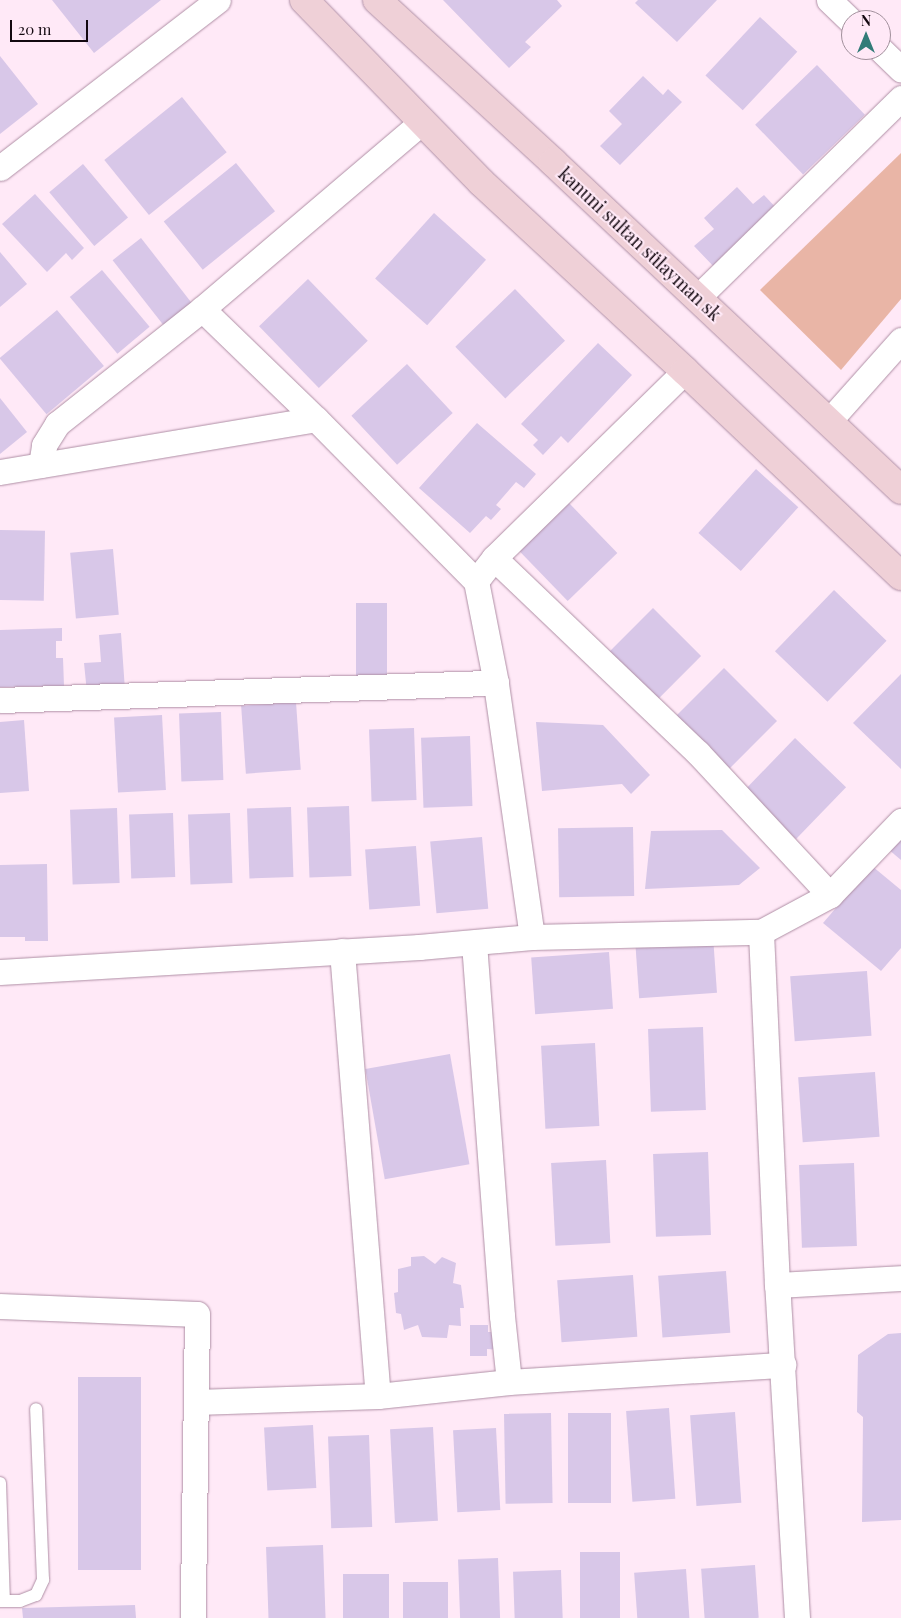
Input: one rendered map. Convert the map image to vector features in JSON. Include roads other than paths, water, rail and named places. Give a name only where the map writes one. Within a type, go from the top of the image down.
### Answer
[{"type":"main road","points":[[304,0],[481,182],[685,371],[901,576]]},
{"type":"main road","name":"kanuni sultan sülayman sk","points":[[377,0],[901,490]]},
{"type":"street","points":[[0,168],[218,0]]},
{"type":"street","points":[[829,0],[841,11]]},
{"type":"street","points":[[891,60],[901,69]]},
{"type":"street","points":[[697,298],[901,98]]},
{"type":"street","points":[[41,465],[44,445],[57,424],[202,309],[422,122]]},
{"type":"street","points":[[202,309],[316,419],[476,581],[496,683],[532,937]]},
{"type":"street","points":[[828,422],[901,340]]},
{"type":"street","points":[[476,581],[494,558],[685,371]]},
{"type":"street","points":[[0,472],[316,419]]},
{"type":"street","points":[[494,558],[698,753],[830,895]]},
{"type":"street","points":[[0,700],[496,683]]},
{"type":"street","points":[[0,972],[474,943],[532,937],[761,932],[830,895],[901,821]]},
{"type":"street","points":[[761,932],[777,1285],[797,1618]]},
{"type":"street","points":[[474,943],[502,1316],[509,1382]]},
{"type":"street","points":[[342,951],[378,1396]]},
{"type":"street","points":[[777,1285],[901,1278]]},
{"type":"street","points":[[0,1306],[197,1314],[193,1618]]},
{"type":"street","points":[[196,1402],[378,1396],[509,1382],[783,1365]]},
{"type":"lane","points":[[0,1483],[2,1601],[20,1601],[36,1595],[43,1580],[36,1409]]}]
